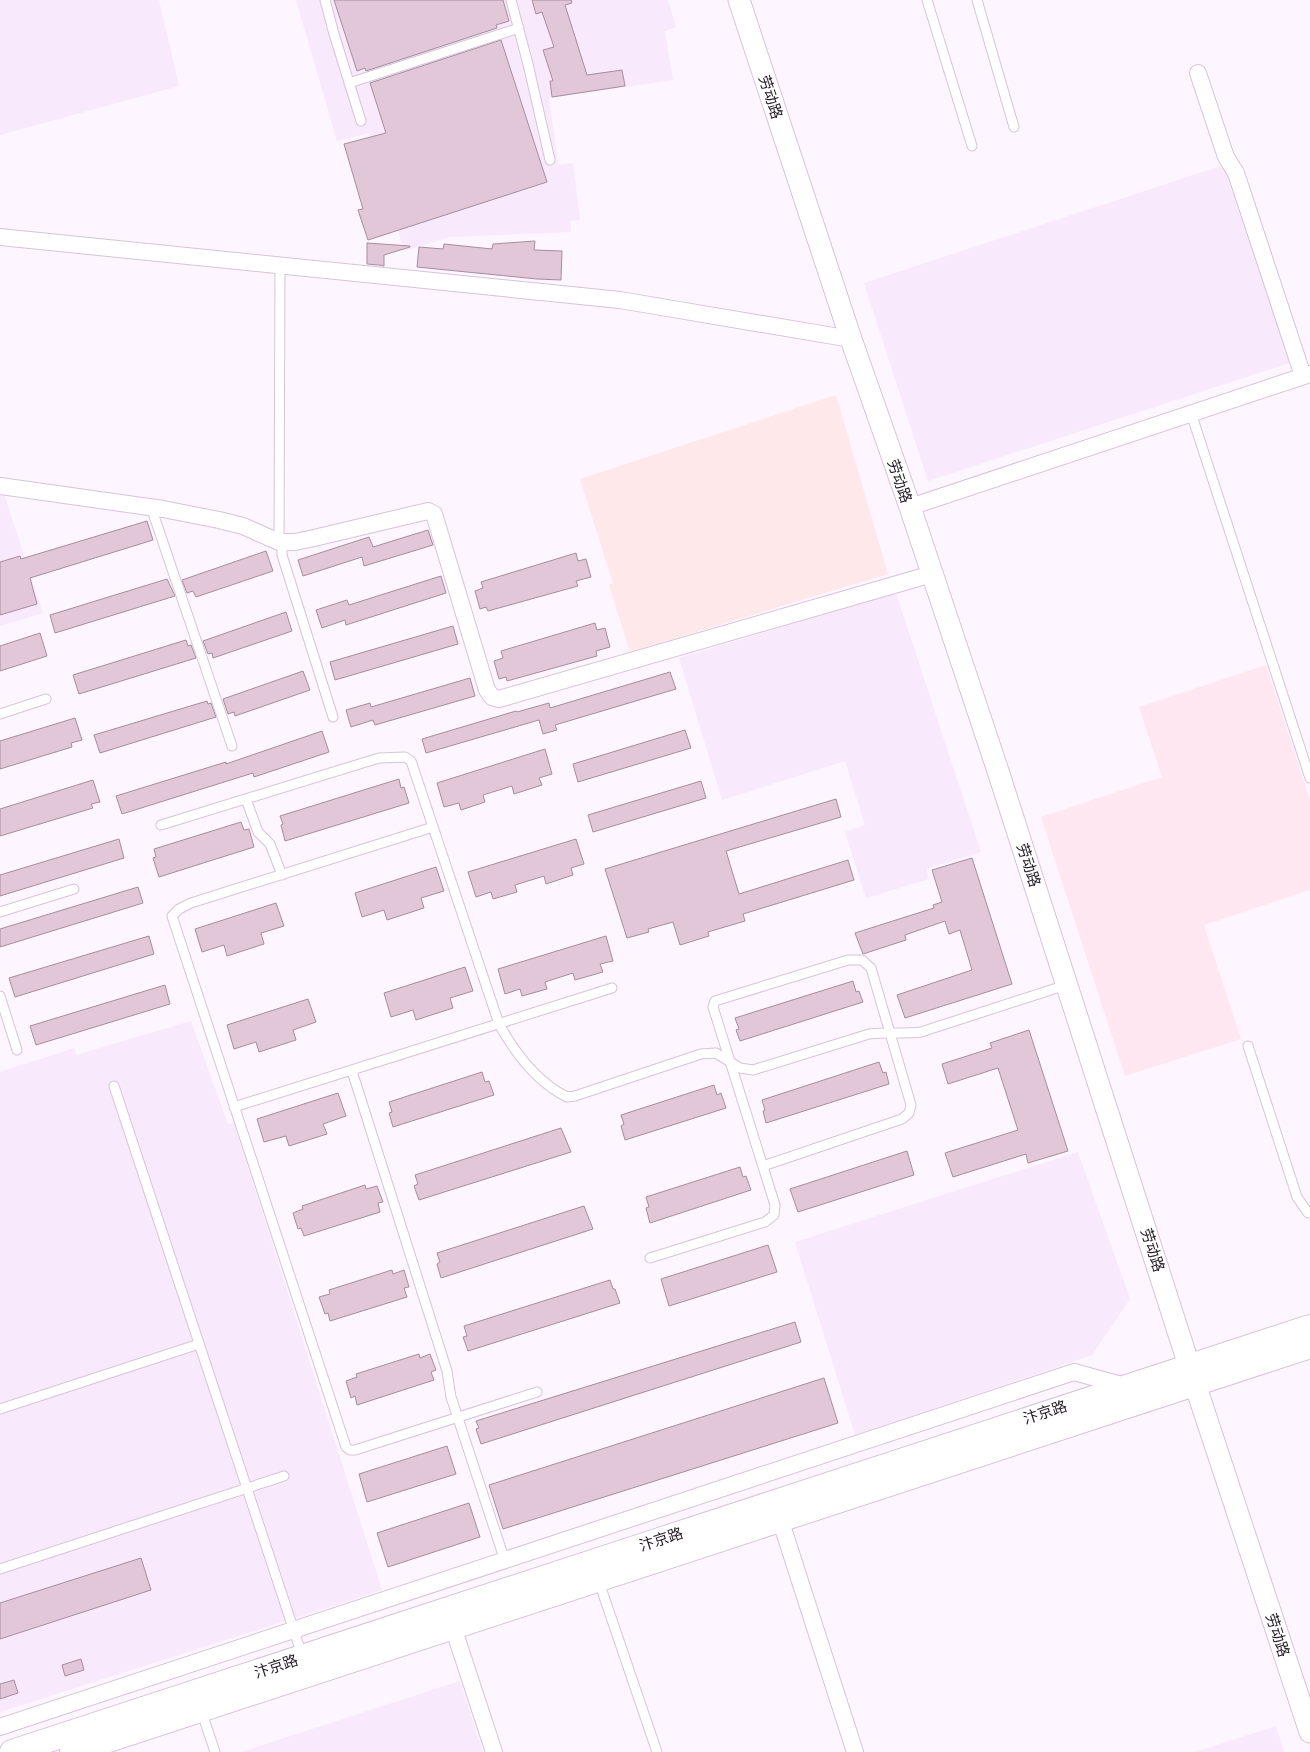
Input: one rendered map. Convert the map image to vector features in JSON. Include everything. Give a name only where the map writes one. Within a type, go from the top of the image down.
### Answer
[{"type":"main road","name":"汴京路","points":[[72,1752],[780,1519],[1192,1375],[1310,1327]]},
{"type":"main road","name":"汴京路","points":[[12,1752],[1125,1386],[1192,1375],[1310,1346]]},
{"type":"street","name":"劳动路","points":[[739,0],[1068,984],[1192,1375],[1310,1732]]},
{"type":"street","points":[[910,507],[1306,375],[1236,173],[1226,157],[1198,73]]},
{"type":"street","points":[[0,237],[620,300],[851,339]]},
{"type":"street","points":[[0,486],[151,507],[243,526],[280,542],[295,542],[428,511],[434,514],[487,690],[492,697],[499,699],[932,574]]},
{"type":"street","points":[[0,1727],[1074,1372],[1125,1386]]},
{"type":"street","points":[[780,1519],[855,1752]]},
{"type":"street","points":[[453,1627],[494,1752]]},
{"type":"lane","points":[[325,0],[362,121]]},
{"type":"lane","points":[[511,0],[550,160]]},
{"type":"lane","points":[[928,0],[972,146]]},
{"type":"lane","points":[[977,0],[1014,127]]},
{"type":"lane","points":[[349,83],[519,28]]},
{"type":"lane","points":[[280,265],[280,542],[282,555],[333,717]]},
{"type":"lane","points":[[1191,413],[1310,778]]},
{"type":"lane","points":[[151,507],[232,746]]},
{"type":"lane","points":[[0,714],[46,699]]},
{"type":"lane","points":[[161,825],[379,758],[405,757],[411,761],[499,1024],[508,1041],[530,1068],[545,1082],[567,1097],[701,1054],[716,1053],[740,1068],[753,1070],[869,1034],[920,1032],[1068,984]]},
{"type":"lane","points":[[246,799],[258,832],[270,844],[282,875]]},
{"type":"lane","points":[[433,827],[192,903],[179,909],[172,916],[346,1447],[350,1450],[355,1450],[537,1392]]},
{"type":"lane","points":[[0,912],[74,889]]},
{"type":"lane","points":[[650,1258],[765,1222],[774,1215],[775,1205],[713,1007],[715,1001],[848,960],[862,960],[871,968],[911,1105],[909,1113],[902,1120],[763,1166]]},
{"type":"lane","points":[[234,1107],[612,988]]},
{"type":"lane","points":[[0,996],[17,1050]]},
{"type":"lane","points":[[1248,1046],[1297,1197],[1308,1213],[1310,1213]]},
{"type":"lane","points":[[352,1071],[447,1371],[451,1397],[505,1561]]},
{"type":"lane","points":[[114,1086],[302,1658]]},
{"type":"lane","points":[[0,1409],[199,1344]]},
{"type":"lane","points":[[0,1568],[284,1476]]},
{"type":"lane","points":[[598,1579],[656,1752]]},
{"type":"lane","points":[[201,1710],[215,1752]]},
{"type":"shaded area","points":[[0,0],[159,0],[179,86],[0,135]]},
{"type":"shaded area","points":[[296,0],[668,0],[676,27],[665,31],[673,80],[549,98],[558,165],[573,163],[580,220],[570,221],[571,232],[450,237],[404,251],[369,133],[337,141]]},
{"type":"shaded area","points":[[1227,164],[1292,362],[928,481],[864,283]]},
{"type":"shaded area","points":[[836,395],[888,574],[630,652],[609,585],[613,583],[580,479]]},
{"type":"shaded area","points":[[0,494],[4,494],[43,613],[0,626]]},
{"type":"shaded area","points":[[896,593],[981,852],[926,869],[929,879],[866,898],[845,832],[865,825],[845,761],[722,800],[679,658]]},
{"type":"shaded area","points":[[1266,665],[1310,800],[1310,890],[1204,925],[1241,1039],[1125,1076],[1041,817],[1162,777],[1139,707]]},
{"type":"shaded area","points":[[191,1021],[228,1124],[234,1123],[382,1590],[0,1712],[0,1072],[74,1048],[76,1055]]},
{"type":"shaded area","points":[[1078,1152],[1130,1299],[1092,1355],[855,1435],[795,1242]]},
{"type":"shaded area","points":[[460,1681],[483,1752],[241,1752]]},
{"type":"shaded area","points":[[1276,1726],[1284,1752],[1195,1752]]},
{"type":"building","points":[[334,0],[503,0],[509,21],[496,25],[497,28],[366,71],[365,68],[357,71]]},
{"type":"building","points":[[532,0],[571,0],[572,3],[565,5],[587,75],[622,70],[625,86],[552,97],[550,81],[553,81],[543,50],[554,47],[542,12],[536,14]]},
{"type":"building","points":[[501,40],[547,182],[368,240],[358,210],[363,209],[344,144],[386,133],[370,83]]},
{"type":"building","points":[[535,241],[534,250],[562,251],[561,280],[417,267],[419,247],[443,249],[444,244],[492,249],[493,244]]},
{"type":"building","points":[[367,243],[410,247],[384,255],[384,266],[367,264]]},
{"type":"building","points":[[147,521],[153,540],[30,578],[37,604],[0,615],[0,562],[20,556],[21,559]]},
{"type":"building","points":[[428,530],[433,545],[364,566],[362,557],[303,576],[298,560],[369,537],[373,547]]},
{"type":"building","points":[[266,551],[273,571],[196,597],[193,591],[187,593],[182,580]]},
{"type":"building","points":[[576,553],[578,561],[586,559],[591,577],[576,581],[578,586],[488,611],[486,607],[480,609],[475,591],[483,588],[481,582]]},
{"type":"building","points":[[441,576],[446,593],[346,625],[345,620],[322,628],[316,610],[347,600],[349,605]]},
{"type":"building","points":[[167,579],[175,596],[55,633],[50,615]]},
{"type":"building","points":[[286,612],[292,631],[213,658],[212,653],[208,654],[203,641]]},
{"type":"building","points":[[595,623],[597,630],[605,628],[610,647],[596,651],[597,656],[507,681],[506,677],[499,679],[494,661],[503,658],[501,651]]},
{"type":"building","points":[[453,626],[458,644],[335,680],[330,662]]},
{"type":"building","points":[[40,633],[47,656],[0,671],[0,646]]},
{"type":"building","points":[[186,640],[188,646],[191,645],[196,658],[79,694],[73,675]]},
{"type":"building","points":[[303,671],[310,690],[235,716],[234,712],[228,714],[223,699]]},
{"type":"building","points":[[670,672],[676,689],[555,725],[557,730],[543,734],[539,720],[426,753],[422,739],[549,703],[550,708]]},
{"type":"building","points":[[470,678],[475,696],[375,725],[373,720],[351,727],[346,710],[370,703],[371,707]]},
{"type":"building","points":[[207,701],[208,704],[211,703],[216,717],[100,753],[94,735]]},
{"type":"building","points":[[75,718],[82,740],[71,743],[72,747],[0,769],[0,741]]},
{"type":"building","points":[[685,730],[691,748],[578,782],[573,764]]},
{"type":"building","points":[[322,731],[329,752],[254,777],[253,773],[122,814],[116,796],[226,762],[226,764]]},
{"type":"building","points":[[545,749],[552,774],[539,778],[542,785],[514,794],[512,786],[483,795],[485,802],[461,810],[459,803],[444,807],[437,783]]},
{"type":"building","points":[[399,779],[401,788],[404,787],[409,803],[285,841],[280,816]]},
{"type":"building","points":[[93,780],[100,802],[91,804],[93,808],[0,836],[0,809]]},
{"type":"building","points":[[701,781],[706,798],[593,832],[588,815]]},
{"type":"building","points":[[836,799],[841,817],[726,851],[739,894],[848,860],[854,880],[743,914],[745,921],[708,932],[709,936],[680,945],[673,922],[648,929],[649,932],[627,938],[605,869]]},
{"type":"building","points":[[241,822],[244,830],[249,829],[254,847],[159,877],[153,858],[156,857],[154,849]]},
{"type":"building","points":[[119,839],[124,858],[0,896],[0,875]]},
{"type":"building","points":[[576,839],[584,864],[571,868],[573,875],[546,884],[544,876],[515,885],[517,892],[493,899],[491,892],[476,897],[468,872]]},
{"type":"building","points":[[972,858],[1012,984],[905,1018],[897,995],[972,970],[960,930],[949,934],[945,921],[905,935],[906,940],[863,954],[855,933],[934,908],[933,905],[942,902],[932,870]]},
{"type":"building","points":[[436,867],[444,891],[421,898],[424,908],[387,920],[384,910],[362,917],[355,893]]},
{"type":"building","points":[[138,887],[143,903],[0,947],[0,929]]},
{"type":"building","points":[[276,903],[284,926],[261,933],[264,944],[227,956],[224,945],[202,952],[195,929]]},
{"type":"building","points":[[149,936],[154,954],[15,997],[9,978]]},
{"type":"building","points":[[606,936],[613,961],[600,964],[603,972],[575,980],[573,973],[545,982],[547,989],[522,996],[520,989],[505,994],[498,969]]},
{"type":"building","points":[[465,967],[473,991],[450,998],[453,1008],[416,1020],[413,1010],[391,1017],[384,993]]},
{"type":"building","points":[[853,981],[856,992],[859,991],[863,1002],[740,1041],[736,1030],[739,1029],[735,1018]]},
{"type":"building","points":[[165,985],[170,1004],[36,1045],[30,1026]]},
{"type":"building","points":[[308,999],[316,1022],[293,1030],[296,1040],[259,1052],[256,1042],[234,1049],[227,1025]]},
{"type":"building","points":[[1029,1030],[1068,1151],[1028,1163],[1026,1154],[953,1177],[945,1153],[1018,1130],[998,1068],[948,1084],[942,1064],[992,1048],[990,1043]]},
{"type":"building","points":[[879,1062],[883,1073],[886,1072],[889,1084],[766,1123],[762,1100]]},
{"type":"building","points":[[482,1072],[485,1082],[489,1081],[494,1095],[393,1127],[389,1113],[392,1112],[389,1102]]},
{"type":"building","points":[[714,1085],[717,1095],[721,1093],[726,1108],[625,1140],[621,1126],[624,1124],[621,1115]]},
{"type":"building","points":[[338,1093],[346,1116],[323,1124],[327,1134],[289,1146],[286,1136],[264,1142],[257,1119]]},
{"type":"building","points":[[561,1128],[571,1152],[419,1200],[414,1186],[418,1184],[415,1175]]},
{"type":"building","points":[[907,1151],[914,1175],[798,1212],[790,1189]]},
{"type":"building","points":[[740,1167],[743,1177],[746,1176],[751,1190],[650,1223],[646,1208],[649,1207],[646,1197]]},
{"type":"building","points":[[365,1185],[366,1189],[377,1186],[383,1202],[378,1203],[380,1212],[304,1236],[301,1228],[298,1229],[293,1213],[303,1209],[302,1206]]},
{"type":"building","points":[[584,1206],[593,1229],[441,1278],[437,1264],[440,1262],[437,1253]]},
{"type":"building","points":[[768,1245],[777,1272],[669,1306],[661,1279]]},
{"type":"building","points":[[392,1270],[393,1274],[404,1270],[409,1287],[404,1288],[407,1297],[330,1321],[328,1313],[325,1314],[319,1297],[330,1294],[329,1290]]},
{"type":"building","points":[[610,1280],[620,1303],[468,1351],[463,1337],[467,1336],[464,1326]]},
{"type":"building","points":[[795,1322],[801,1342],[481,1444],[476,1429],[479,1428],[476,1421]]},
{"type":"building","points":[[419,1354],[420,1358],[430,1354],[436,1370],[431,1372],[434,1380],[357,1405],[355,1396],[351,1398],[346,1381],[357,1377],[356,1374]]},
{"type":"building","points":[[824,1378],[838,1423],[503,1529],[489,1485]]},
{"type":"building","points":[[447,1446],[456,1474],[367,1502],[359,1474]]},
{"type":"building","points":[[469,1503],[480,1537],[388,1567],[377,1533]]},
{"type":"building","points":[[141,1558],[151,1590],[0,1639],[0,1603]]},
{"type":"building","points":[[81,1659],[84,1670],[65,1676],[62,1665]]},
{"type":"building","points":[[14,1680],[18,1693],[0,1699],[0,1684]]}]
